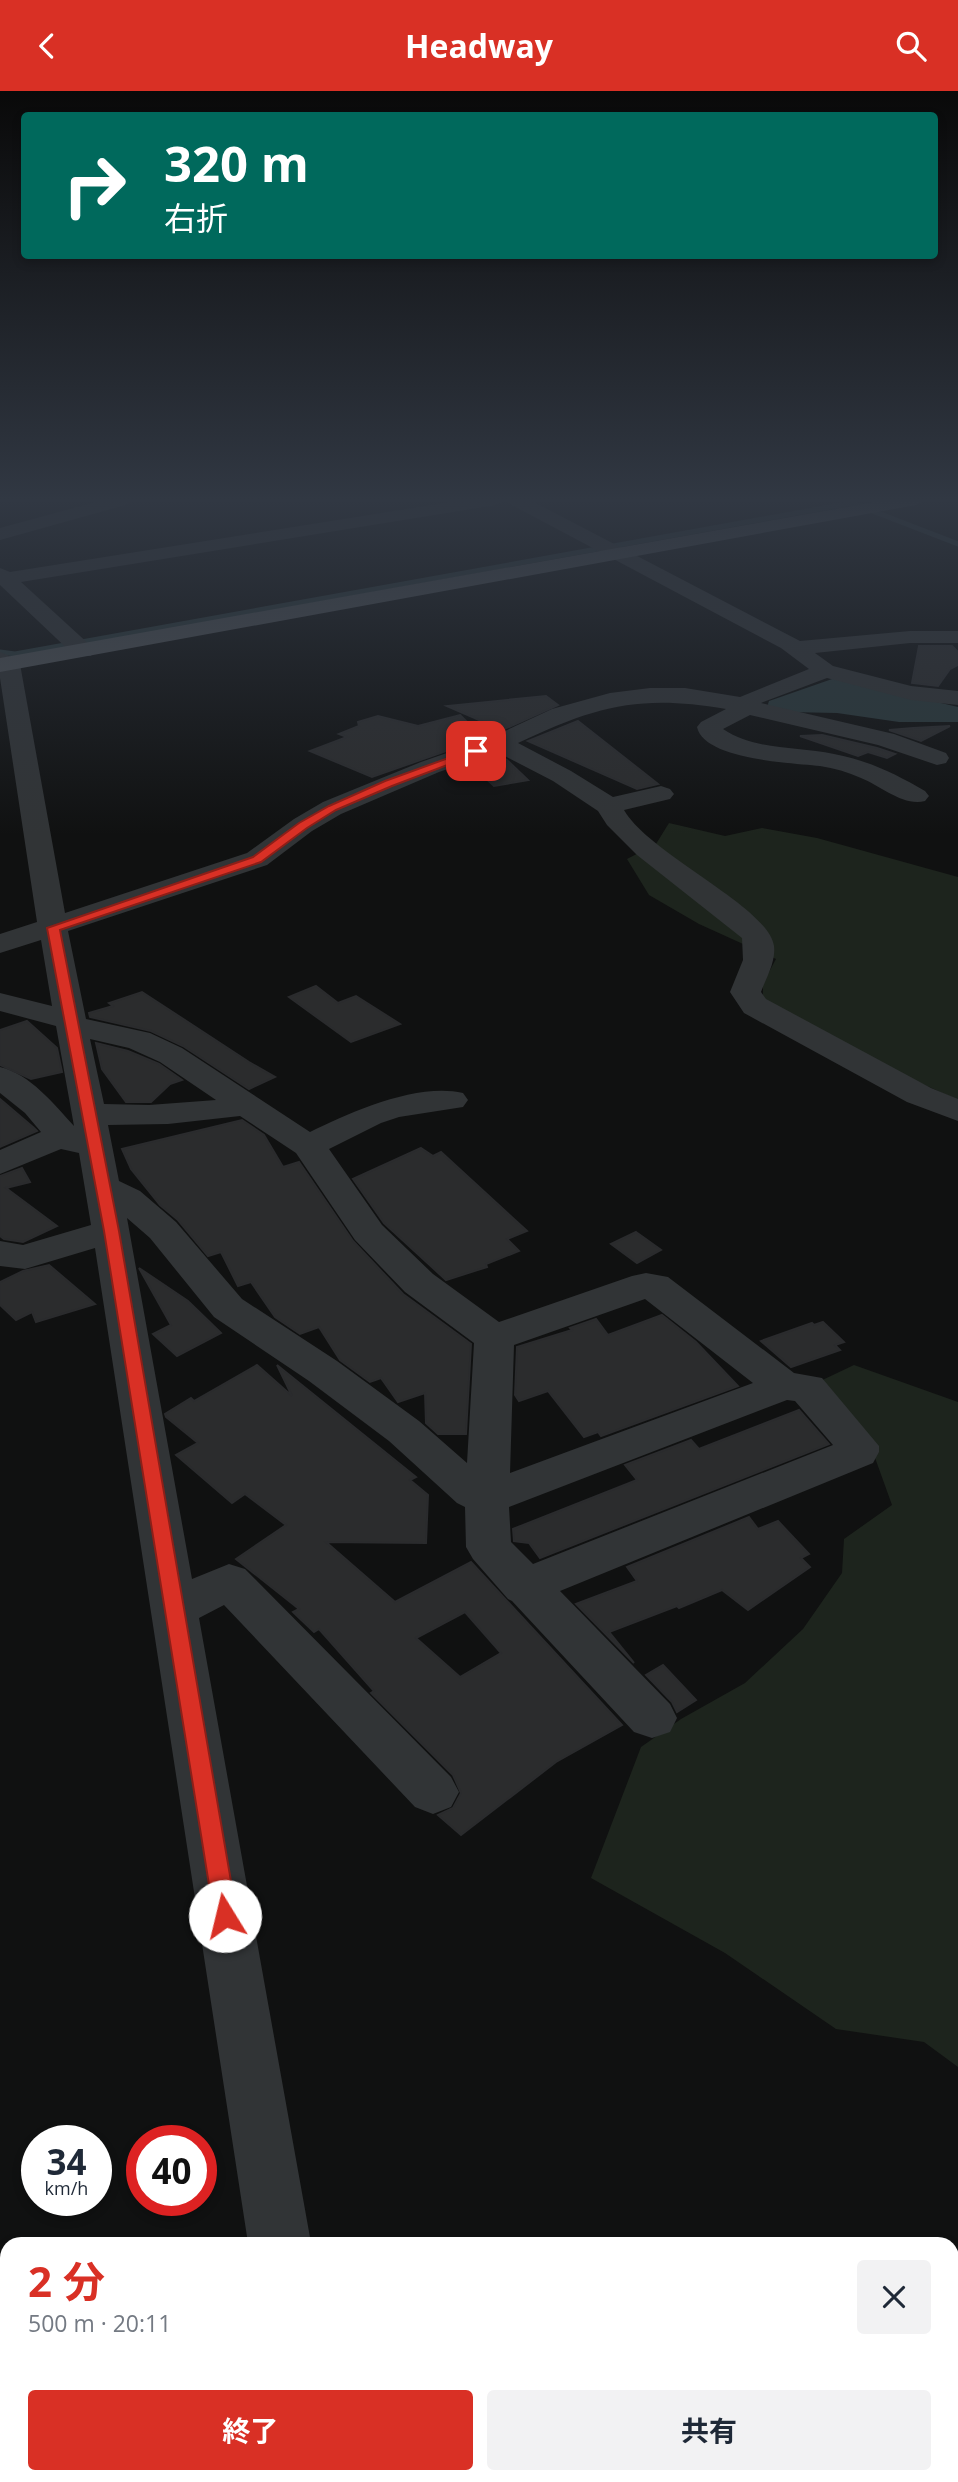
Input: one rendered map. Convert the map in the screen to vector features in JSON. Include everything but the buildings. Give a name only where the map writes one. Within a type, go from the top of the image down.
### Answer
[{"type":"main road","points":[[3,663],[83,652],[307,612]]},
{"type":"street","points":[[39,612],[83,652]]},
{"type":"street","points":[[726,612],[794,648],[825,671],[911,693],[958,698]]},
{"type":"street","points":[[794,648],[906,631],[958,631]]},
{"type":"street","points":[[827,643],[910,636],[958,637]]},
{"type":"street","points":[[3,663],[19,780],[72,1023],[88,1145],[111,1231],[278,2237]]},
{"type":"street","points":[[758,714],[751,699],[825,671]]},
{"type":"street","points":[[0,944],[257,859],[303,825],[332,808],[430,767],[499,743],[560,714],[610,700],[650,695],[685,695],[758,714]]},
{"type":"street","points":[[916,796],[864,770],[821,759],[762,753],[729,742],[710,732],[709,727],[742,710],[885,739],[937,758]]},
{"type":"street","points":[[499,743],[562,776],[609,806],[613,819],[634,839],[715,899],[758,939],[759,954],[746,992],[755,1006],[919,1095],[958,1111]]},
{"type":"street","points":[[609,806],[661,794]]},
{"type":"street","points":[[0,1002],[139,1040],[171,1055],[248,1105],[308,1146],[335,1181],[368,1232],[419,1283],[494,1338]]},
{"type":"street","points":[[0,1077],[88,1145],[127,1199],[163,1230],[228,1308],[404,1431],[472,1492],[487,1498],[784,1386],[807,1388],[858,1446],[858,1452],[524,1587]]},
{"type":"street","points":[[308,1146],[369,1116],[394,1108],[451,1100]]},
{"type":"street","points":[[0,1163],[88,1145],[131,1117],[185,1115],[248,1105]]},
{"type":"street","points":[[0,1253],[25,1257],[111,1231]]},
{"type":"street","points":[[494,1338],[646,1285],[654,1286],[784,1386]]},
{"type":"street","points":[[494,1338],[487,1498],[489,1547],[524,1587],[652,1718]]},
{"type":"street","points":[[173,1610],[229,1581],[433,1792]]},
{"type":"shaded area","points":[[835,678],[958,707],[958,722],[899,722],[837,713],[789,712],[769,708],[769,701]]},
{"type":"shaded area","points":[[669,823],[725,836],[762,828],[817,838],[958,877],[958,1100],[885,1067],[763,1000],[763,983],[776,959],[699,924],[649,895],[627,859],[656,844]]},
{"type":"shaded area","points":[[854,1365],[958,1402],[958,2067],[924,2042],[836,2029],[725,1953],[591,1878],[641,1747],[681,1719],[745,1683],[803,1629],[842,1573],[844,1539],[892,1505],[874,1455],[814,1384]]},
{"type":"waterway","points":[[0,652],[15,654],[250,612]]},
{"type":"route","points":[[225,1916],[111,1231],[53,928],[257,859],[272,851],[303,825],[332,808],[389,783],[476,751]]}]
